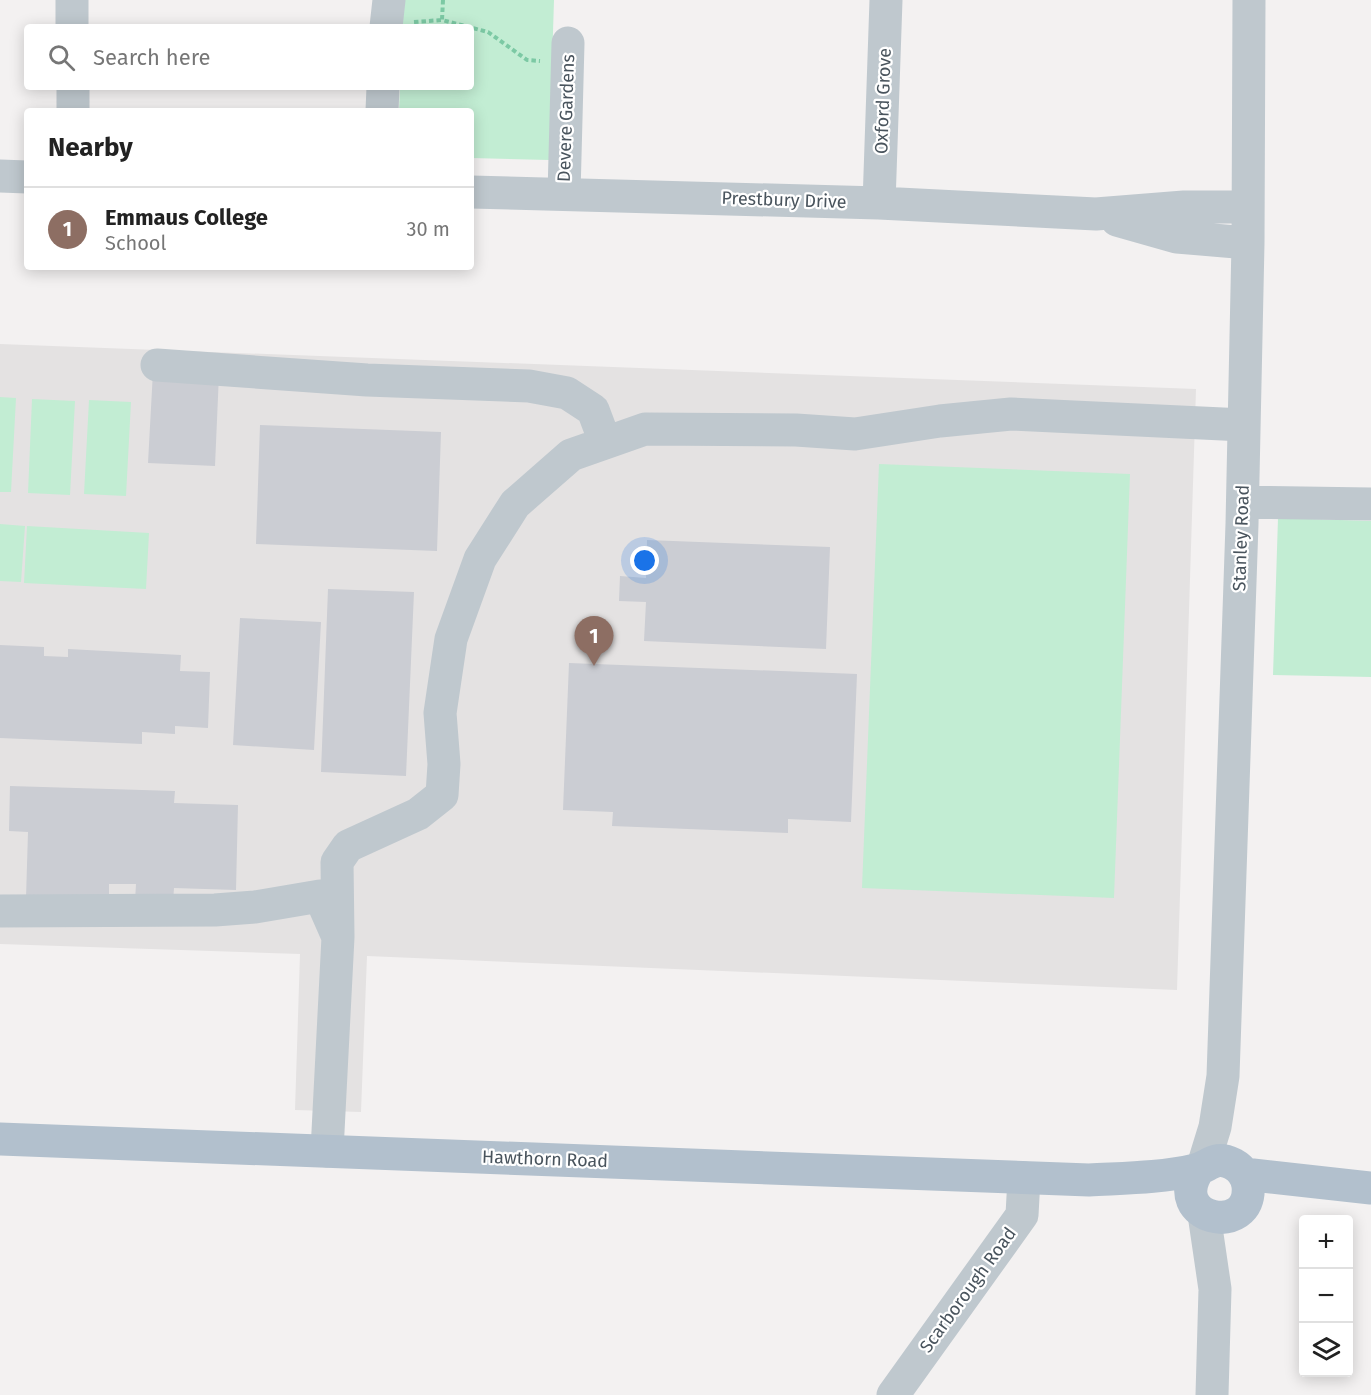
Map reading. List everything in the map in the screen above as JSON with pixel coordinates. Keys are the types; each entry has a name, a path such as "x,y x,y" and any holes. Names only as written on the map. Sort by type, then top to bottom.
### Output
{"main road":[{"name":"Hawthorn Road","path":"0,1139 1089,1180 1161,1177 1201,1168"},
{"path":"1239,1211 1248,1193 1248,1183 1242,1172 1227,1161 1217,1161 1201,1168 1193,1177 1192,1197 1196,1206 1204,1214 1212,1217 1222,1218 1239,1211 1269,1197 1299,1192 1364,1188"},
{"path":"1242,1172 1364,1188"},
{"name":"Hawthorn Road","path":"1089,1180 1161,1195 1204,1214"}],"street":[{"path":"72,0 72,24"},
{"path":"386,24 389,0"},
{"name":"Oxford Grove","path":"879,203 886,0"},
{"name":"Stanley Road","path":"1201,1168 1215,1127 1223,1076 1243,502 1248,243 1249,0"},
{"name":"Devere Gardens","path":"564,194 568,53"},
{"path":"73,90 73,108"},
{"path":"382,108 383,90"},
{"path":"0,176 24,177"},
{"name":"Prestbury Drive","path":"474,192 879,203 1096,214 1184,207 1248,207"},
{"name":"Prestbury Drive","path":"1096,214 1177,237 1248,243"},
{"path":"157,365 367,380 529,386 567,393 593,410 605,442"},
{"path":"327,1151 338,937 338,862 348,846 418,814 442,795 444,764 441,713 451,639 480,559 515,504 571,455 645,429 796,430 855,434 940,421 1011,414 1244,425"},
{"path":"1243,502 1371,504"},
{"path":"0,910 215,910 255,907 320,896 338,937"},
{"name":"Stanley Road","path":"1223,1076 1228,1125 1242,1172"},
{"name":"Scarborough Road","path":"893,1395 1022,1215 1024,1178"},
{"path":"1215,1289 1229,1229 1239,1211"},
{"path":"1204,1214 1215,1289 1212,1395"}],"path":[{"path":"443,0 442,20 463,24"},
{"path":"474,27 488,32 528,60 568,53"}],"shaded area":[{"path":"0,344 1196,389 1177,990 367,956 361,1112 295,1110 300,954 0,944"}],"green space":[{"path":"402,0 554,0 549,160 474,158 474,108 399,108 400,90 474,90 474,24 401,24"},
{"path":"0,397 16,398 11,492 0,492"},
{"path":"32,399 75,401 70,495 28,493"},
{"path":"89,400 131,402 126,496 84,494"},
{"path":"879,464 1130,474 1114,898 862,888"},
{"path":"1278,518 1371,521 1371,677 1273,675"},
{"path":"0,524 25,526 21,582 0,581"},
{"path":"27,526 149,533 146,589 24,583"}],"building":[{"path":"153,371 219,374 215,466 148,463"},
{"path":"260,425 441,432 437,551 256,544"},
{"path":"647,540 830,547 826,649 644,641 646,602 619,601 620,576 646,578"},
{"path":"328,589 414,592 406,776 321,772"},
{"path":"240,618 321,622 314,750 233,745"},
{"path":"0,645 44,647 44,656 68,657 68,649 181,655 180,671 210,672 208,728 175,726 175,734 142,732 142,744 0,738"},
{"path":"569,663 857,674 851,822 788,819 788,833 612,826 613,812 563,810"},
{"path":"10,786 175,791 174,803 238,805 236,890 174,888 173,902 135,901 136,884 109,884 109,901 26,898 28,832 9,831"}],"place":[{"name":"Emmaus College","path":"594,666"}]}
